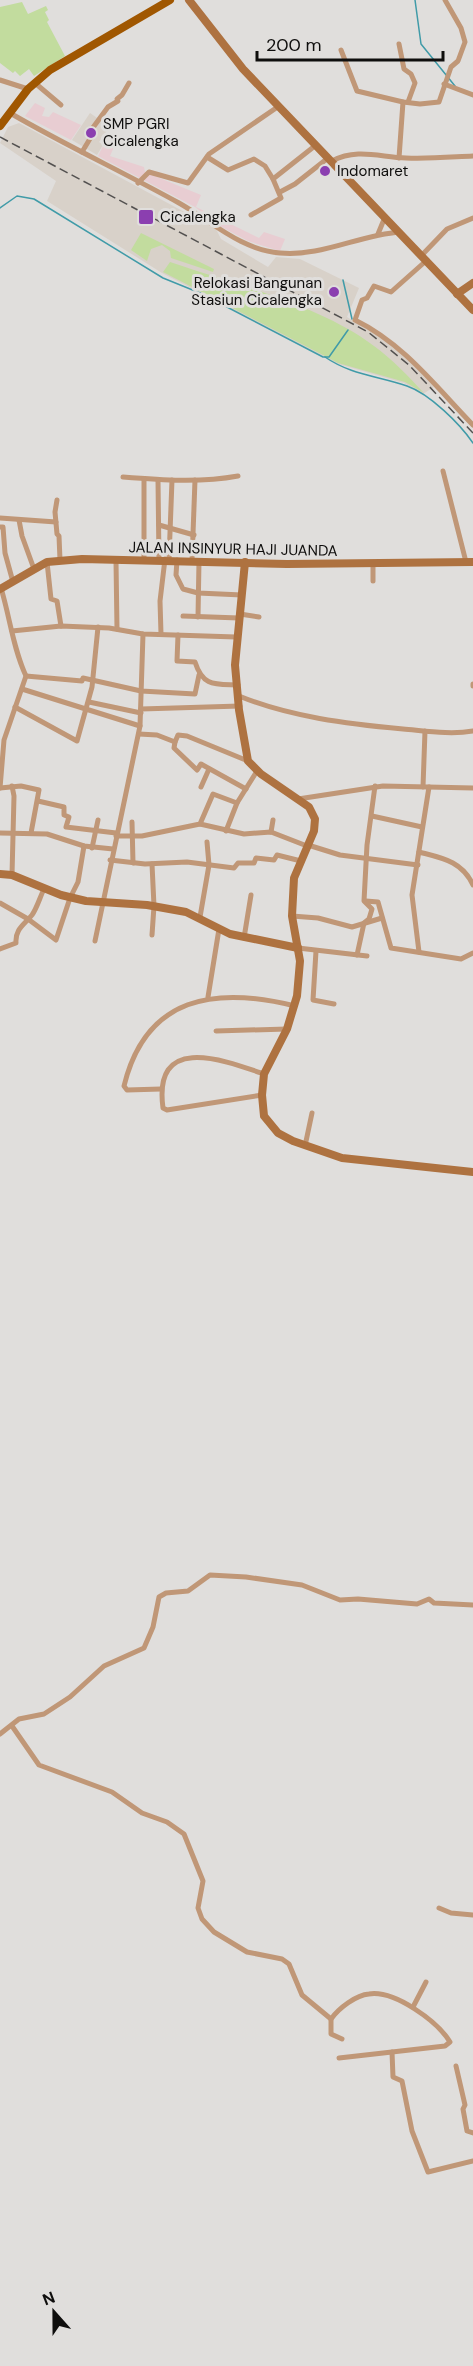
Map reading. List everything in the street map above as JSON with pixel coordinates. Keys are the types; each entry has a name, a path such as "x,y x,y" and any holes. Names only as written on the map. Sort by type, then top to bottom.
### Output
{"main road":[{"path":"0,126 5,116 32,86 66,58 170,0"}],"street":[{"path":"190,0 220,42 473,310"},
{"path":"340,50 357,91 406,102 439,102 449,73 458,61 465,42 461,28 444,0"},
{"path":"399,44 404,69 411,74 415,83 406,102 399,158"},
{"path":"0,80 32,86 61,105"},
{"path":"82,152 91,137 89,133 108,107 118,101 117,99 129,83"},
{"path":"445,84 473,94"},
{"path":"138,183 149,172 188,183 207,157 240,131 279,106"},
{"path":"5,116 82,152 179,203 232,238 270,252 281,254 323,250 378,234 400,232"},
{"path":"273,179 316,145"},
{"path":"280,192 296,184 330,160 349,154 363,153 399,158 473,156"},
{"path":"207,157 228,170 254,159 266,166 281,198 251,215"},
{"path":"378,234 385,217"},
{"path":"473,218 447,229 424,258 390,292 374,286 367,298 362,300 355,320 376,331 404,352 473,425"},
{"path":"457,294 473,283"},
{"path":"443,471 470,562"},
{"path":"123,477 195,480 238,476"},
{"path":"144,479 144,560"},
{"path":"158,480 159,525 167,560 176,573 181,587 198,593 242,595"},
{"path":"161,634 160,601 172,529 172,480"},
{"path":"195,480 194,536 198,617"},
{"path":"57,501 56,522 60,536 60,560"},
{"path":"0,518 56,522"},
{"path":"19,520 22,536 34,569"},
{"path":"159,525 194,536"},
{"path":"0,527 3,527 4,554 13,582"},
{"name":"JALAN INSINYUR HAJI JUANDA","path":"0,588 47,562 60,560 373,564 470,562"},
{"path":"116,561 117,629"},
{"path":"47,562 51,600 57,601 61,626"},
{"path":"245,562 236,637 239,696 248,761"},
{"path":"373,564 373,581"},
{"path":"0,588 12,631 15,653 26,676 4,740 0,788 12,786 38,789 32,833"},
{"path":"183,616 259,617"},
{"path":"12,631 61,626 98,627 143,634 236,637"},
{"path":"15,707 77,741 93,680 98,627"},
{"path":"94,941 139,734 143,634"},
{"path":"26,676 93,680 141,691 195,693 199,675 195,662 179,662 176,659 178,635"},
{"path":"199,675 212,684 238,685"},
{"path":"22,689 140,726"},
{"path":"239,696 263,705 341,722 424,731 473,731"},
{"path":"88,702 141,711 240,706"},
{"path":"418,952 411,902 418,865 426,787 424,731"},
{"path":"139,734 157,735 175,742"},
{"path":"246,789 201,764 197,770 174,748 178,735 187,736 248,761 256,771 309,807 315,819 314,831 295,873 292,916 298,948 299,979 295,1006 287,1029 264,1074 262,1111 269,1124 279,1133 305,1146 357,1159 473,1172"},
{"path":"201,787 209,769"},
{"path":"226,831 237,803 256,771"},
{"path":"12,786 12,874"},
{"path":"357,955 363,923 369,919 372,909 364,901 366,858 375,786"},
{"path":"298,799 375,786 473,789"},
{"path":"200,824 215,793 237,803"},
{"path":"38,801 64,807 64,815 69,817 66,827 132,837 200,824 226,831 259,835 271,832 307,846 340,855 418,865"},
{"path":"372,816 422,827"},
{"path":"92,848 98,820"},
{"path":"271,832 273,820"},
{"path":"132,822 133,862"},
{"path":"0,833 47,834 92,848 113,849"},
{"path":"200,917 209,865 207,842"},
{"path":"0,903 28,919 56,940 70,898 78,882 84,846"},
{"path":"418,852 451,860 465,871 473,885"},
{"path":"110,860 152,864 187,862 234,868 238,863 254,863 256,858 274,860 276,855 301,861"},
{"path":"152,864 154,906 152,935"},
{"path":"0,874 12,874 70,898 154,906 200,917 219,929 244,938 316,951 367,956"},
{"path":"0,949 16,943 15,936 28,919 44,889"},
{"path":"244,938 251,896"},
{"path":"364,901 377,901 391,948 461,959 473,953"},
{"path":"292,916 318,918 352,927 382,918"},
{"path":"208,997 219,929"},
{"path":"316,951 313,1000 334,1004"},
{"path":"161,1089 125,1089 130,1061 135,1050 159,1021 208,997 262,998 295,1006"},
{"path":"216,1031 287,1029"},
{"path":"262,1095 167,1110 163,1108 161,1089 169,1066 176,1061 192,1058 208,1057 264,1074"},
{"path":"305,1146 312,1113"},
{"path":"0,1734 19,1719 44,1714 70,1697 104,1666 144,1648 153,1627 159,1597 166,1593 188,1591 210,1575 246,1577 302,1585 340,1600 358,1599 417,1604 429,1599 435,1604 473,1605"},
{"path":"12,1726 39,1765 112,1792 142,1813 167,1822 183,1834 203,1881 198,1908 202,1919 214,1932 247,1952 282,1959 289,1964 302,1995 331,2019"},
{"path":"439,1908 451,1913 473,1915"},
{"path":"413,2007 426,1982"},
{"path":"339,2058 450,2044 445,2035 413,2007 387,1996 368,1994 353,2000 331,2019 331,2034 342,2039"},
{"path":"392,2052 392,2075 402,2081 409,2119 428,2172 473,2161"},
{"path":"456,2066 465,2105 463,2109 467,2129 473,2133"}],"shaded area":[{"path":"35,103 45,108 42,116 49,117 53,112 81,125 71,140 25,116"},
{"name":"SMP PGRI Cicalengka","path":"90,113 110,127 99,142 103,145 97,155 72,140"},
{"path":"19,123 216,229 221,239 268,267 276,257 300,259 359,288 347,317 385,340 406,357 434,387 423,394 404,383 338,364 162,273 47,201 56,181 0,143 8,127"},
{"path":"105,142 114,147 110,156 144,167 145,172 201,195 196,207 259,238 264,232 285,239 280,251 248,241 218,225 195,207 98,156"}],"green space":[{"path":"22,2 28,14 46,6 48,10 45,12 49,20 47,22 65,56 34,76 29,69 20,76 0,63 0,7"},
{"path":"141,233 214,269 213,272 171,258 170,251 162,245 151,249 147,261 131,250"},
{"path":"170,262 276,297 328,319 381,351 424,393 405,382 338,363 163,272"}],"waterway":[{"path":"415,0 421,44 455,86"},
{"path":"0,208 17,196 34,199 163,278 200,293 323,357 329,357 348,330"},
{"path":"343,280 352,319"},
{"path":"325,357 345,368 416,390 444,410 473,443"}],"railway":[{"path":"0,137 368,332 409,365 473,433"}],"place":[{"name":"SMP PGRI Cicalengka","path":"91,133"},
{"name":"Indomaret","path":"325,171"},
{"name":"Cicalengka","path":"146,217"},
{"name":"Relokasi Bangunan Stasiun Cicalengka","path":"334,292"}]}
